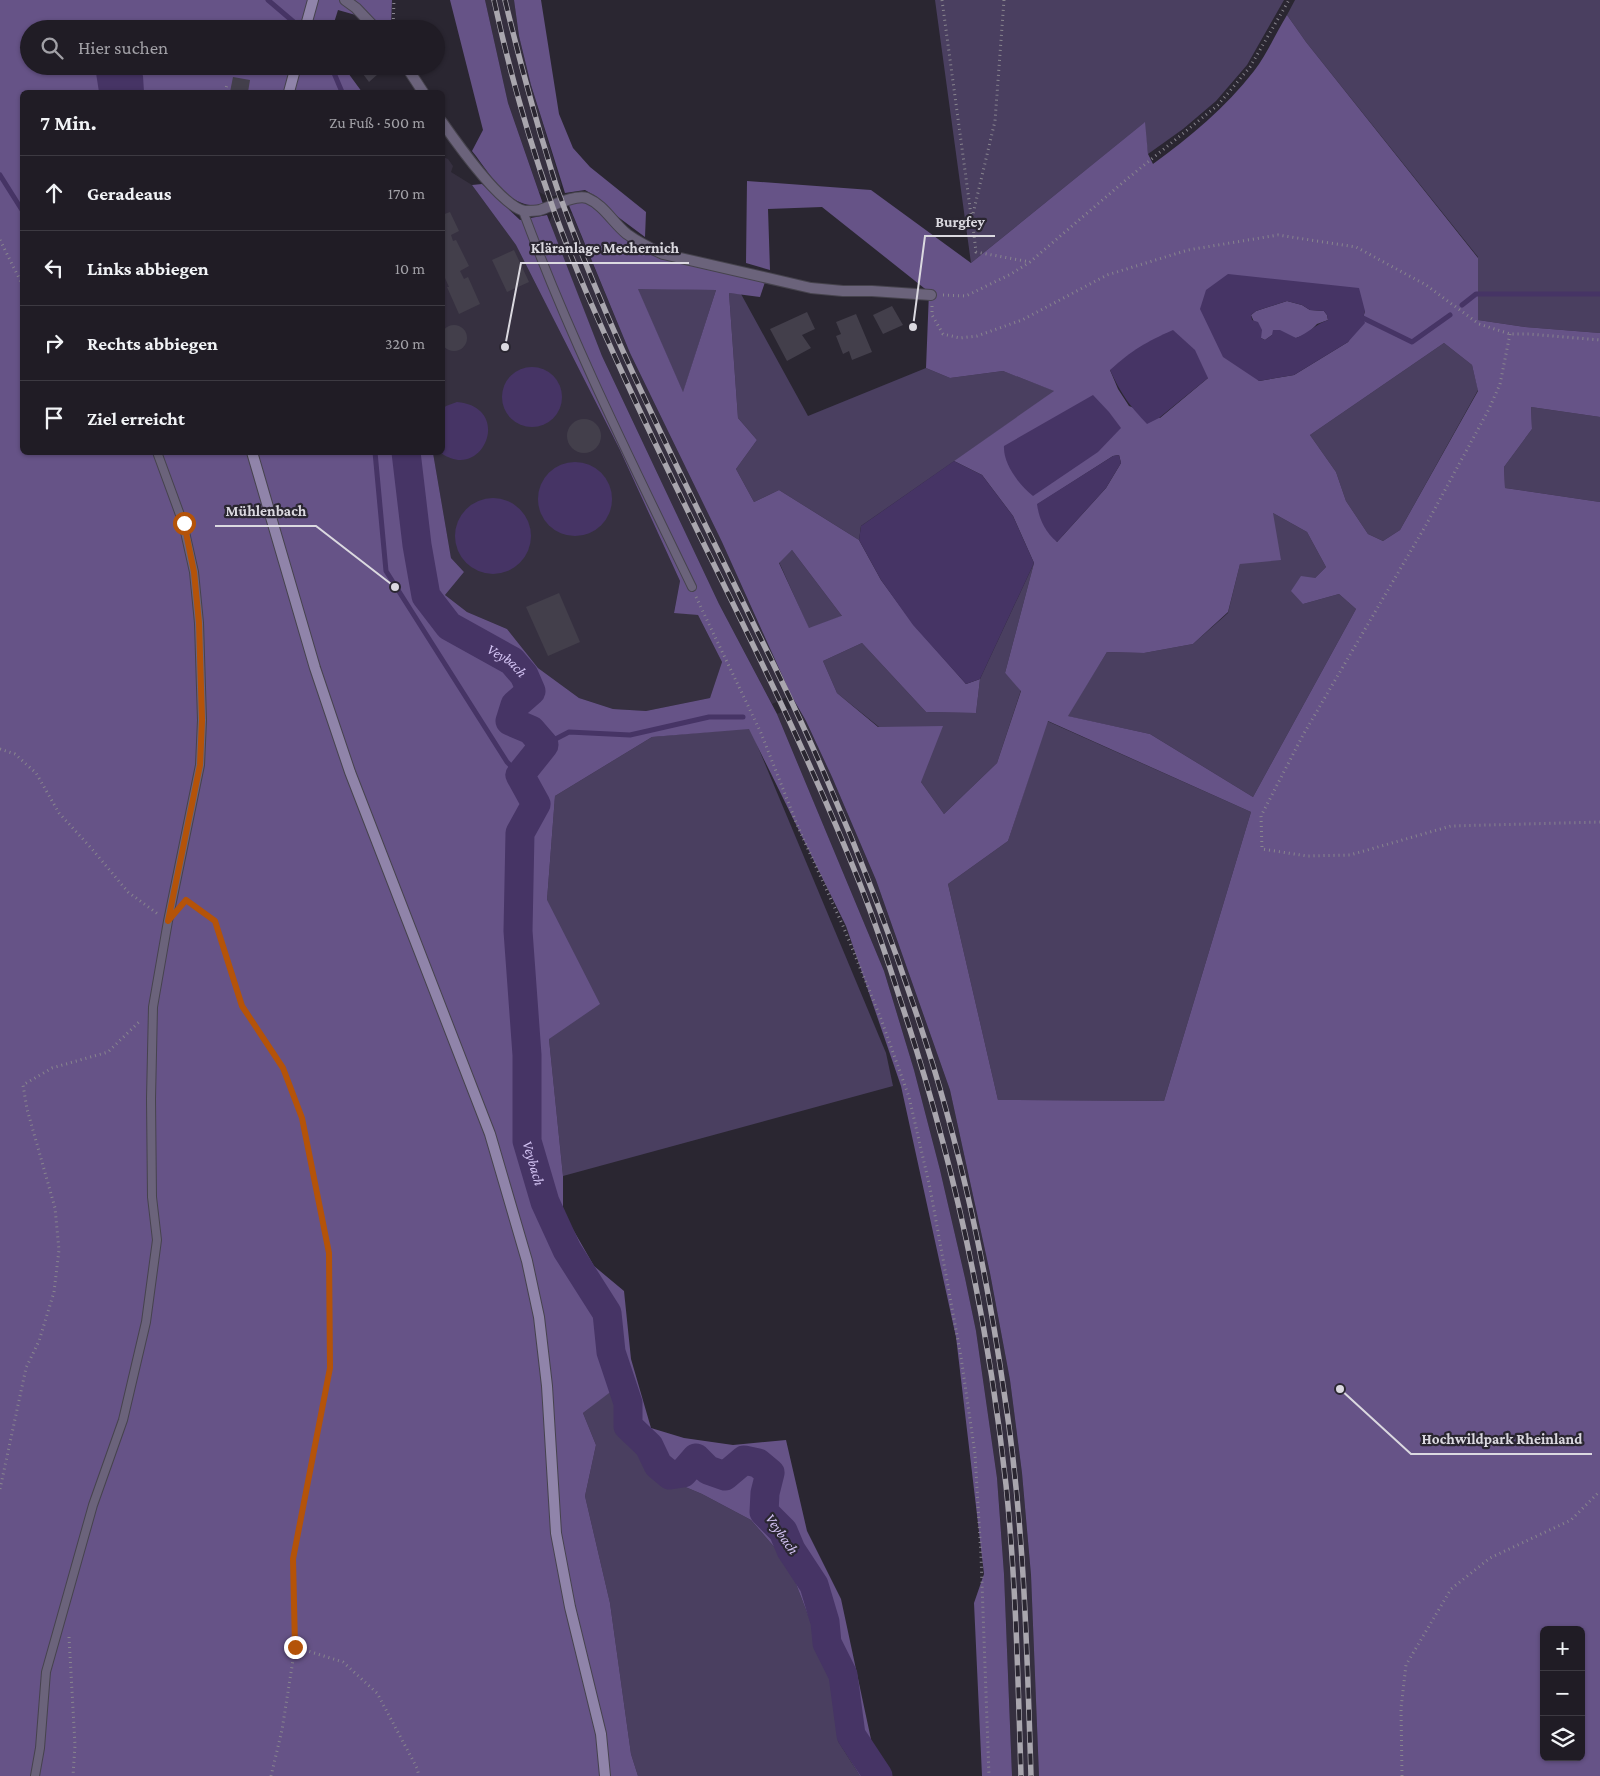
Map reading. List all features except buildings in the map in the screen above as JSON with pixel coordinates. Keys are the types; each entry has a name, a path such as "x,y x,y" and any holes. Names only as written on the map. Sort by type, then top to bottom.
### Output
{"main road":[{"path":"308,20 313,0"},
{"path":"290,90 294,75"},
{"path":"253,455 315,668 350,772 490,1134 524,1252 539,1317 547,1386 556,1533 570,1607 601,1734 604,1776"}],"street":[{"path":"345,0 367,20"},
{"path":"412,75 422,90"},
{"path":"445,126 462,151 505,199 523,211 537,210 585,197 596,202 626,233 663,254 811,288 931,295"}],"lane":[{"path":"523,211 549,279 584,361 692,588"},
{"path":"35,1776 40,1748 46,1672 93,1505 123,1420 148,1314 157,1240 152,1197 150,1099 153,1007 168,921 200,765 202,720 199,623 194,572 184,523 158,455"}],"path":[{"path":"393,20 394,0"},
{"path":"942,0 976,252 1030,262"},
{"path":"972,218 995,121 1004,0"},
{"path":"1289,0 1250,67 1218,105 1030,262 1011,274 966,296 931,295 932,315 943,334 960,338 977,336 1022,320 1107,275 1188,250 1278,235 1356,248 1426,285 1479,324 1510,334 1600,340"},
{"path":"226,90 227,85"},
{"path":"0,240 20,280"},
{"path":"1510,334 1500,384 1490,409 1426,525 1303,734 1261,816 1262,849 1307,856 1350,855 1451,826 1600,822"},
{"path":"692,588 761,733 798,828 843,926 881,1019 909,1097 930,1188 960,1347 975,1454 981,1556 989,1776"},
{"path":"0,748 15,754 36,773 59,813 92,848 128,892 168,921 186,900 215,921 242,1006 283,1068 302,1118 329,1253 330,1368 293,1559 295,1647 282,1730 271,1776"},
{"path":"0,1489 26,1368 39,1341 54,1292 59,1250 55,1208 27,1109 23,1085 52,1068 108,1052 153,1007"},
{"path":"1402,1776 1401,1708 1406,1665 1451,1589 1490,1558 1571,1520 1600,1491"},
{"path":"69,1632 75,1745 73,1776"},
{"path":"295,1647 343,1662 377,1694 417,1768 419,1776"}],"shaded area":[{"path":"0,0 392,0 391,20 373,20 338,10 335,20 20,20 20,75 350,75 361,90 20,90 20,455 433,455 451,558 464,572 445,595 467,612 507,629 538,668 579,698 613,709 646,711 710,698 722,662 698,615 674,613 680,581 619,448 516,245 472,185 482,184 520,220 547,215 602,356 719,604 777,714 884,971 914,1070 940,1170 976,1331 997,1478 1004,1574 1012,1776 982,1776 974,1603 984,1574 956,1337 901,1086 846,926 749,729 652,737 555,796 547,900 600,1004 549,1039 563,1176 563,1212 594,1266 624,1291 631,1359 651,1428 684,1438 733,1445 786,1440 807,1531 841,1599 872,1744 892,1776 860,1776 838,1740 834,1683 788,1563 751,1520 702,1494 657,1475 627,1430 613,1390 583,1413 596,1445 585,1496 610,1603 631,1754 638,1776 0,1776"},
{"path":"450,0 485,0 508,103 543,204 531,205 521,203 511,197 494,180 472,151 483,130"},
{"path":"485,0 514,0 519,36 531,85 561,184 559,195 549,197 539,192 508,103"},
{"path":"514,0 541,0 559,114 573,148 590,167 646,212 645,237 610,211 597,197 585,190 565,193 531,85 519,36"},
{"path":"935,0 1284,0 1247,65 1216,101 1183,129 1148,154 1144,123 971,263"},
{"path":"1295,0 1600,0 1600,333 1525,327 1478,320 1478,257 1306,42 1287,15"},
{"path":"1287,15 1306,42 1478,258 1478,320 1525,327 1600,333 1600,417 1531,407 1532,429 1504,467 1505,488 1600,502 1600,1776 1039,1776 1031,1575 1022,1473 1010,1380 990,1273 950,1090 876,880 832,777 806,721 791,695 722,542 630,353 568,203 585,202 595,207 622,236 640,250 665,259 765,282 760,297 729,293 738,418 757,440 736,469 754,502 779,490 859,540 881,580 914,625 966,684 980,679 976,713 926,712 862,643 823,661 837,693 878,727 943,726 921,782 944,814 997,763 1021,691 1005,673 1034,563 1013,516 982,475 954,461 1054,391 1003,371 950,378 926,368 929,292 822,207 768,209 770,270 746,263 747,181 871,190 971,263 1145,122 1148,154 1153,164 1207,121 1232,97 1263,58","holes":["638,289 716,290 683,392","1206,290 1365,311 1363,318 1348,342 1294,375 1259,381","1444,343 1472,365 1478,391 1400,530 1383,541 1368,534 1346,501 1336,472 1310,435","1110,370 1208,378 1160,418 1129,406 1118,389","1119,455 1121,463 1106,488 1057,542 1038,504 1113,456","1273,513 1307,532 1326,567 1315,578 1301,576 1291,591 1303,604 1339,594 1356,609 1253,797 1150,734 1068,716 1107,652 1144,653 1193,644 1228,612 1240,564 1281,560","792,550 842,616 809,628 779,563","1048,721 1251,812 1164,1101 998,1100 948,884 1008,841"]},
{"path":"96,75 143,76 144,90 99,90"},
{"path":"445,158 453,166 451,172 472,185 516,245 619,448 680,581 674,612 698,615 722,662 710,698 646,711 613,709 579,698 538,668 507,629 467,612 445,595 464,572 451,558 433,455 445,455"},
{"path":"564,208 572,214 630,353 722,542 791,695 772,704 719,604 602,356 549,223 554,210"},
{"path":"1228,274 1359,288 1365,311 1363,318 1365,323 1348,342 1294,375 1259,381 1223,357 1200,309 1206,290","holes":["1287,301 1302,305 1310,310 1324,311 1328,320 1296,338 1280,330 1273,330 1272,335 1265,340 1261,338 1262,330 1258,322 1252,320 1251,315 1256,311"]},
{"path":"637,288 716,290 683,393"},
{"path":"729,293 741,294 808,416 926,368 950,378 1003,371 1055,391 861,526 859,540 779,490 754,502 736,469 757,440 738,418"},
{"path":"1287,301 1302,305 1310,310 1324,311 1328,320 1317,324 1307,334 1296,338 1272,335 1265,340 1261,338 1251,315 1256,311"},
{"path":"1173,330 1195,350 1208,378 1159,418 1147,424 1126,399 1110,370 1140,347"},
{"path":"1444,343 1472,365 1478,390 1400,530 1383,541 1368,534 1346,501 1336,472 1310,435"},
{"path":"532,367 549,372 557,380 562,397 557,414 549,422 532,427 515,422 507,414 502,397 507,380 515,372"},
{"path":"1093,395 1121,428 1098,452 1033,496 1013,474 1006,460 1004,446"},
{"path":"457,402 474,407 484,416 488,428 486,441 480,451 469,458 456,460 445,455 446,406"},
{"path":"1531,407 1600,417 1600,502 1505,488 1504,467 1532,429"},
{"path":"1119,455 1121,463 1106,488 1057,542 1043,525 1037,504 1113,456"},
{"path":"954,461 982,475 1013,516 1034,563 980,679 966,684 913,625 881,580 859,540 861,526"},
{"path":"575,462 596,468 606,478 612,499 606,520 596,530 575,536 554,530 544,520 538,499 544,478 554,468"},
{"path":"493,498 508,501 520,509 528,521 531,536 528,551 520,563 508,571 493,574 478,571 466,563 458,551 455,536 458,521 466,509 478,501"},
{"path":"1273,513 1307,532 1326,567 1315,578 1303,604 1339,594 1356,609 1253,797 1150,734 1067,716 1107,652 1144,653 1193,644 1228,613 1240,564"},
{"path":"792,550 842,616 809,629 779,562"},
{"path":"1034,563 1005,673 1021,690 997,763 944,814 921,782 898,727 879,727 837,693 823,661 862,643 926,712 976,713 980,679"},
{"path":"796,706 806,721 832,777 876,880 950,1090 990,1273 1010,1380 1022,1473 1031,1575 1039,1776 1012,1776 1004,1574 997,1478 976,1331 965,1278 914,1070 884,971 777,714"},
{"path":"1047,721 1251,812 1164,1101 998,1100 948,884 1008,841"},
{"path":"750,728 886,1053 893,1086 563,1176 549,1039 547,900 555,796 652,737"},
{"path":"613,1389 627,1430 657,1475 702,1494 751,1520 788,1563 834,1683 838,1741 860,1776 638,1776 631,1754 610,1603 585,1496 596,1445 583,1413"}],"waterway":[{"path":"268,0 291,20"},
{"path":"335,75 341,90"},
{"path":"0,175 20,207"},
{"path":"1462,305 1476,294 1600,294"},
{"path":"1363,318 1412,342 1450,315"},
{"path":"375,455 386,571 507,762 520,775"},
{"name":"Veybach","path":"406,455 417,545 426,596 449,626 512,661 524,675 531,691 515,705 510,721 531,730 544,745 520,775 536,804 520,833 518,931 527,1055 527,1141 545,1202 567,1250 607,1313 611,1352 628,1403 628,1426 649,1446 658,1465 670,1475 683,1473 696,1458 708,1470 725,1476 744,1460 758,1463 770,1473 765,1493 764,1512 783,1531 791,1550 814,1585 825,1622 827,1643 843,1675 851,1735 878,1776"},
{"path":"510,721 522,713"},
{"path":"544,745 569,732 630,735 709,717 743,717"}],"railway":[{"path":"494,0 528,131 553,208 570,252 597,317 655,444 806,756 834,820 876,927 919,1058 952,1178 966,1239 979,1300 998,1423 1006,1485 1012,1558 1021,1776"},
{"path":"505,0 553,176 582,254 652,415 819,761 856,849 909,990 944,1102 965,1184 983,1267 998,1350 1011,1440 1024,1584 1031,1776"}],"place":[{"name":"Burgfey","path":"913,327"},
{"name":"Kläranlage Mechernich","path":"505,347"},
{"name":"Mühlenbach","path":"395,587"},
{"name":"Hochwildpark Rheinland","path":"1340,1389"}],"route":[{"path":"184,523 194,572 199,623 202,720 200,765 168,921 186,900 215,921 242,1006 283,1068 302,1118 329,1253 330,1368 293,1559 295,1647"}]}
